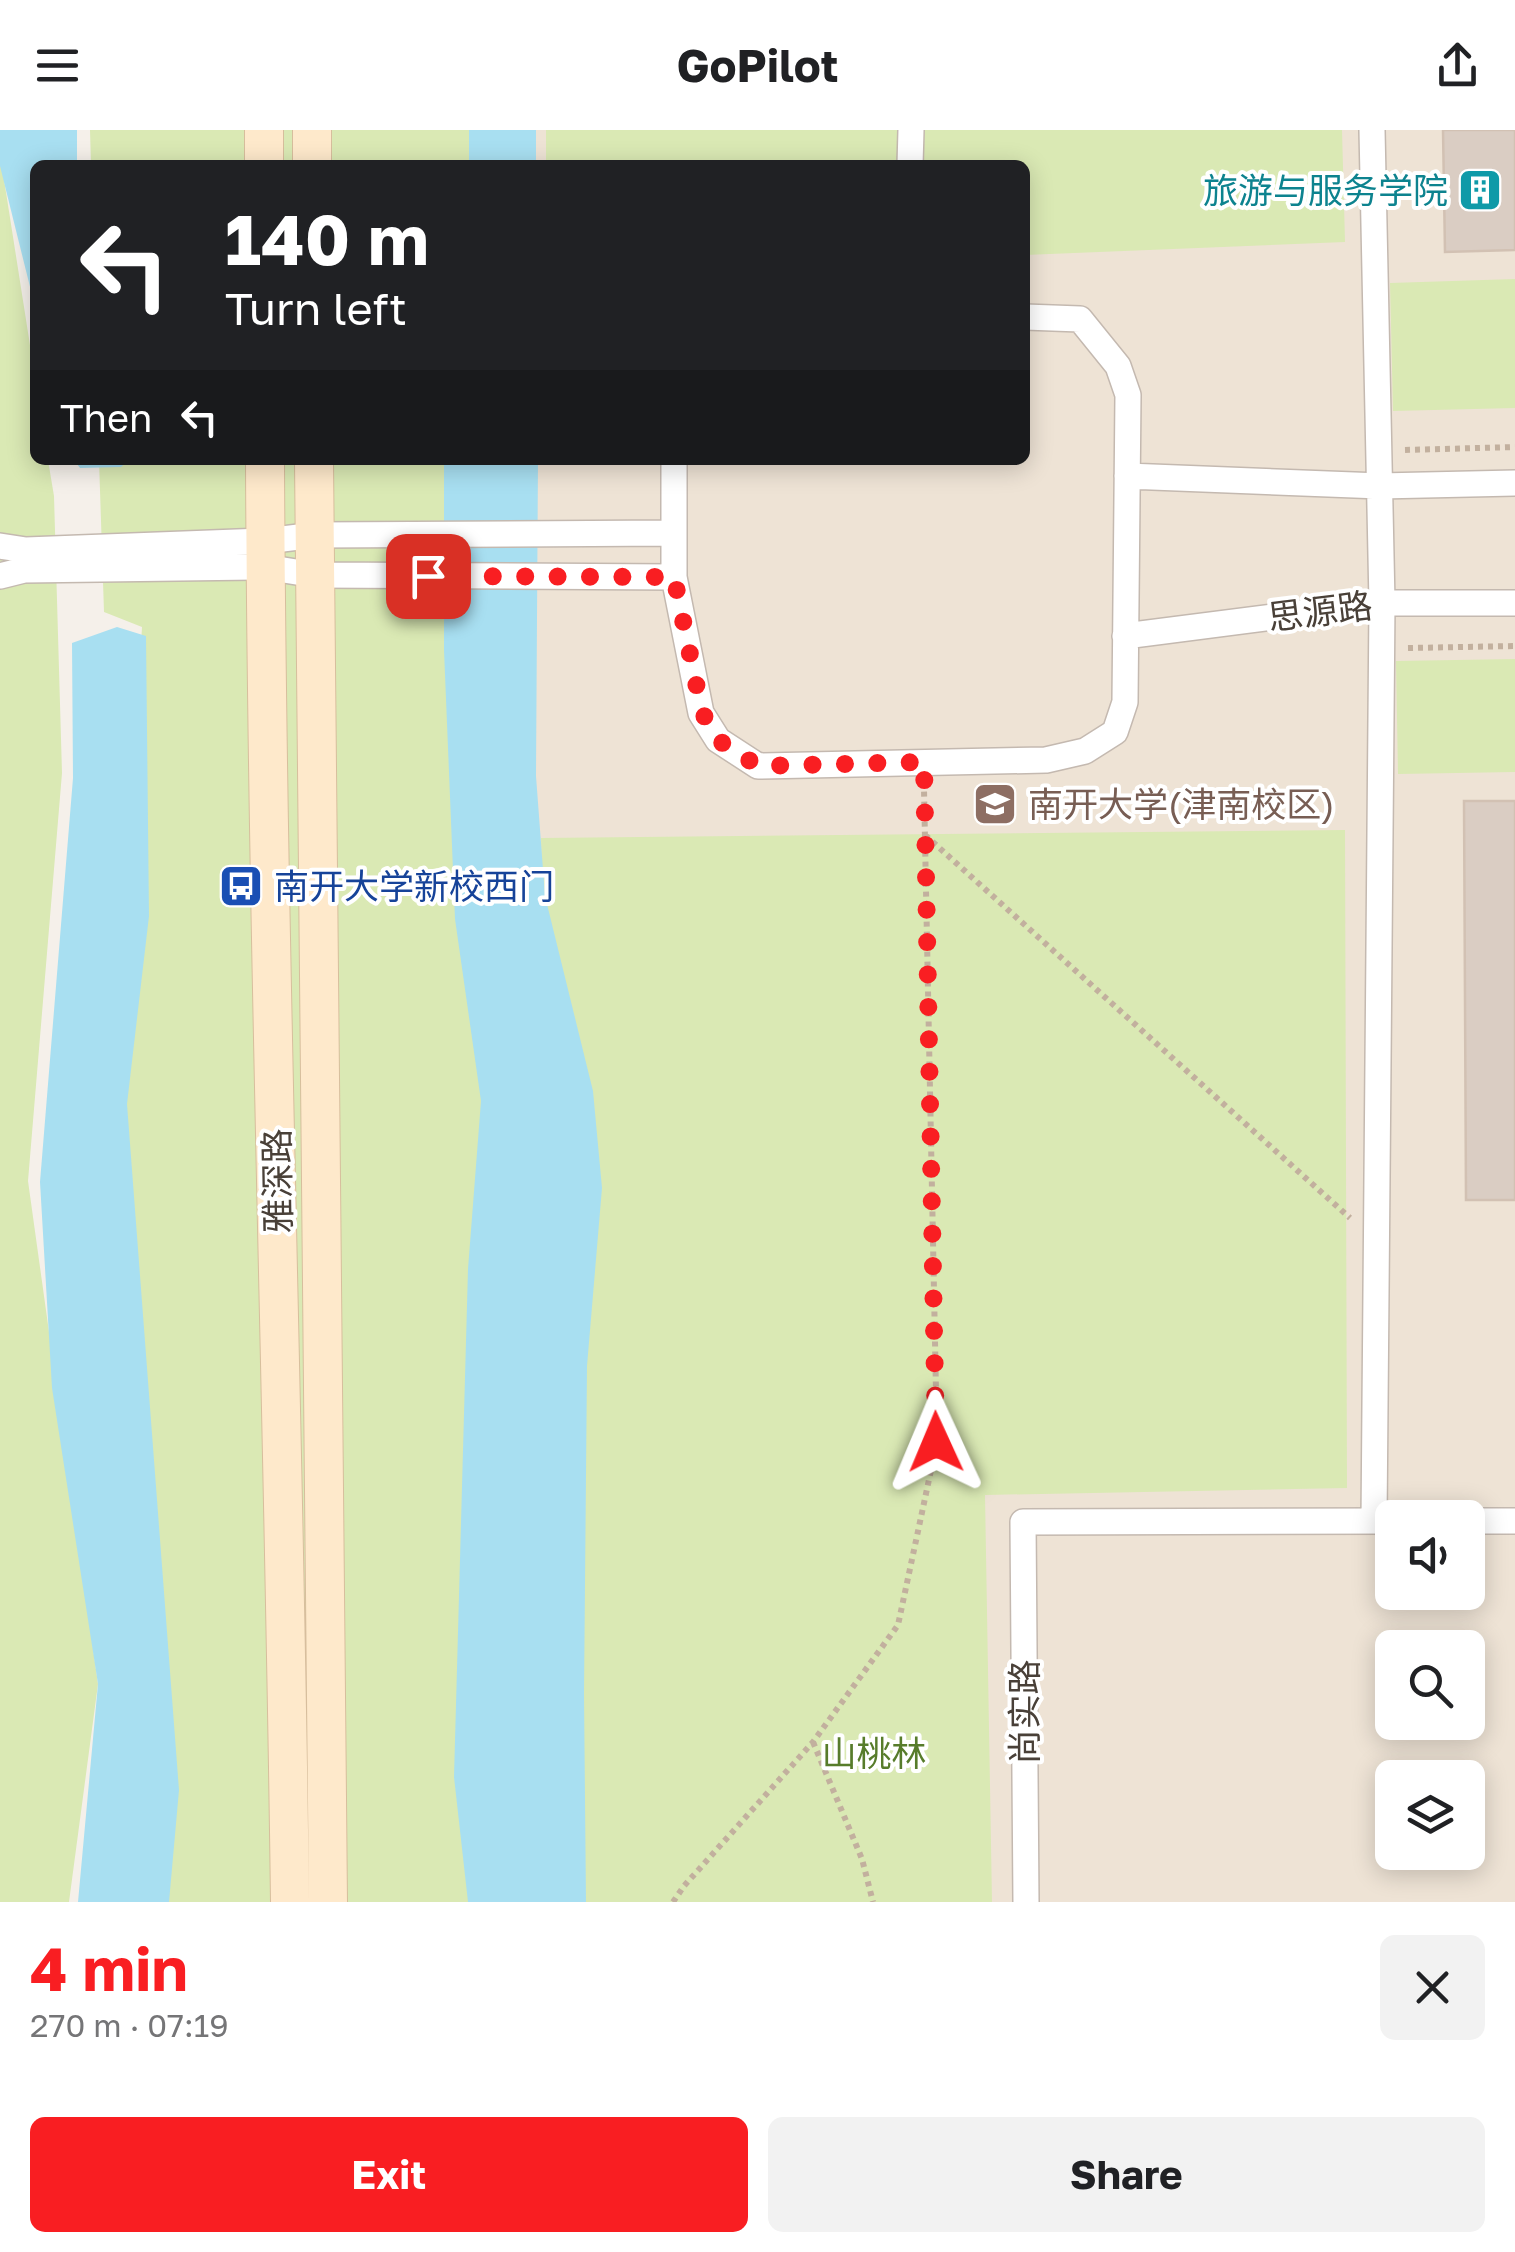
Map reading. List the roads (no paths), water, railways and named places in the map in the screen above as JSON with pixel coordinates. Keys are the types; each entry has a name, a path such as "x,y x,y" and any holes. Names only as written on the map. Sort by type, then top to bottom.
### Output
{"main road":[{"path":"264,130 264,160"},
{"path":"312,130 312,160"},
{"name":"雅深路","path":"265,465 290,1902"},
{"name":"雅深路","path":"314,465 328,1902"}],"street":[{"path":"910,160 911,130"},
{"path":"1372,130 1382,603 1377,1242 1383,1500"},
{"path":"674,465 674,577 702,712 718,740 758,766 1046,760 1085,751 1115,732 1124,702 1128,395 1118,366 1080,319 1030,317"},
{"path":"1127,476 1380,486 1515,483"},
{"path":"0,576 24,570 265,554 315,535 673,534"},
{"path":"0,546 26,550 265,554 315,575 674,577"},
{"name":"思源路","path":"1125,636 1382,603 1515,603"},
{"path":"1485,1521 1515,1521"},
{"name":"尚实路","path":"1026,1902 1023,1522 1375,1522"}],"water":[{"path":"0,130 77,130 77,160 30,160 30,287 0,166"},
{"path":"469,130 536,130 536,160 469,160"},
{"path":"78,465 123,465 121,467"},
{"path":"444,465 538,465 536,776 545,896 593,1091 602,1188 587,1366 586,1902 468,1902 454,1777 468,1269 481,1101 455,919 444,650"},
{"path":"117,627 146,636 149,916 127,1104 179,1790 169,1902 78,1902 98,1684 52,1388 40,1182 73,778 72,643"}],"place":[{"name":"旅游与服务学院","path":"1480,190"},
{"name":"南开大学(津南校区)","path":"995,804"},
{"name":"南开大学新校西门","path":"241,886"}],"park label":[{"name":"山桃林","path":"874,1753"}]}
